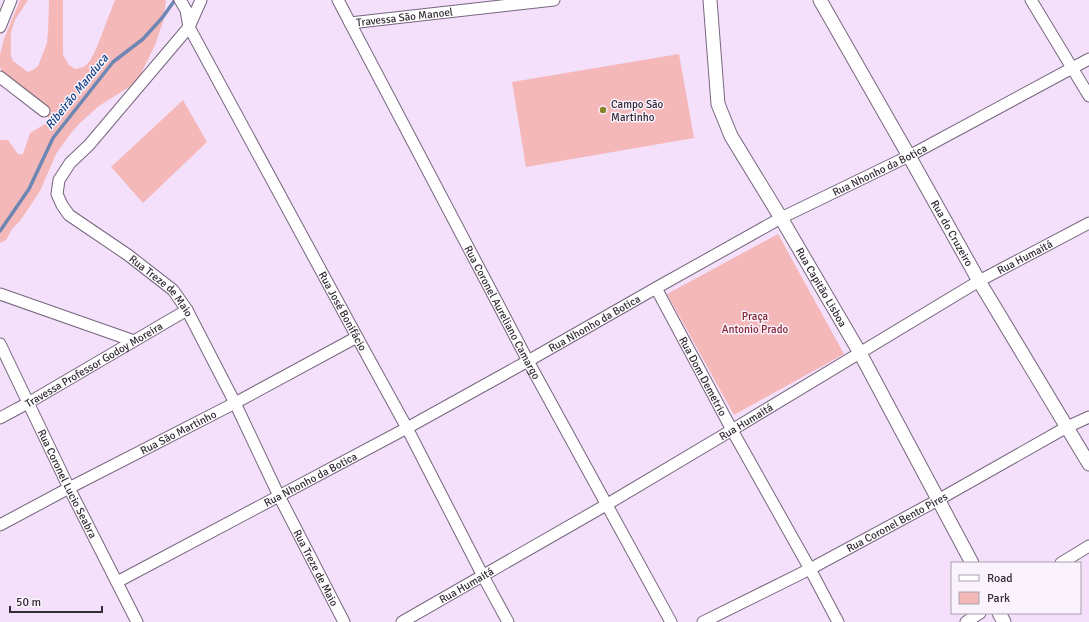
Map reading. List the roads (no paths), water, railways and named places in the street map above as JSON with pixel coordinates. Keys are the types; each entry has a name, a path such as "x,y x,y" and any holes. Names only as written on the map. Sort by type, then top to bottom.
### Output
{"street":[{"path":"0,28 11,0"},
{"name":"Rua José Bonifácio","path":"180,0 186,10 189,27 407,428 508,622"},
{"name":"Rua Treze de Maio","path":"201,0 189,27 89,145 70,163 59,180 57,194 69,215 128,255 173,290 187,310 235,403 279,496 344,622"},
{"name":"Rua Coronel Aureliano Camargo","path":"338,0 528,361 671,622"},
{"name":"Travessa São Manoel","path":"350,23 513,2 554,0"},
{"name":"Rua Capitão Lisboa","path":"710,0 718,104 731,136 860,353 971,562"},
{"name":"Rua do Cruzeiro","path":"820,0 979,281 1089,464"},
{"path":"1032,0 1089,96"},
{"name":"Rua Nhonho da Botica","path":"117,582 407,428 781,218 909,156 1089,59"},
{"path":"0,78 44,111"},
{"name":"Rua Humaitá","path":"402,622 606,505 979,281 1089,222"},
{"name":"Rua Dom Demetrio","path":"656,288 732,430 838,622"},
{"path":"0,294 134,341"},
{"name":"Travessa Professor Godoy Moreira","path":"0,418 187,310"},
{"name":"Rua São Martinho","path":"0,525 235,403 357,337"},
{"name":"Rua Coronel Lucio Seabra","path":"0,344 69,488 137,622"},
{"name":"Rua Coronel Bento Pires","path":"703,622 810,569 1089,417"},
{"path":"1064,562 1089,546"},
{"path":"966,622 978,614"}],"waterway":[{"name":"Ribeirão Manduca","path":"0,231 29,189 53,138 113,62 143,39 162,18 175,0"}],"place":[{"name":"Campo São Martinho","path":"603,110"}],"park label":[{"name":"Praça Antonio Prado","path":"755,322"}]}
